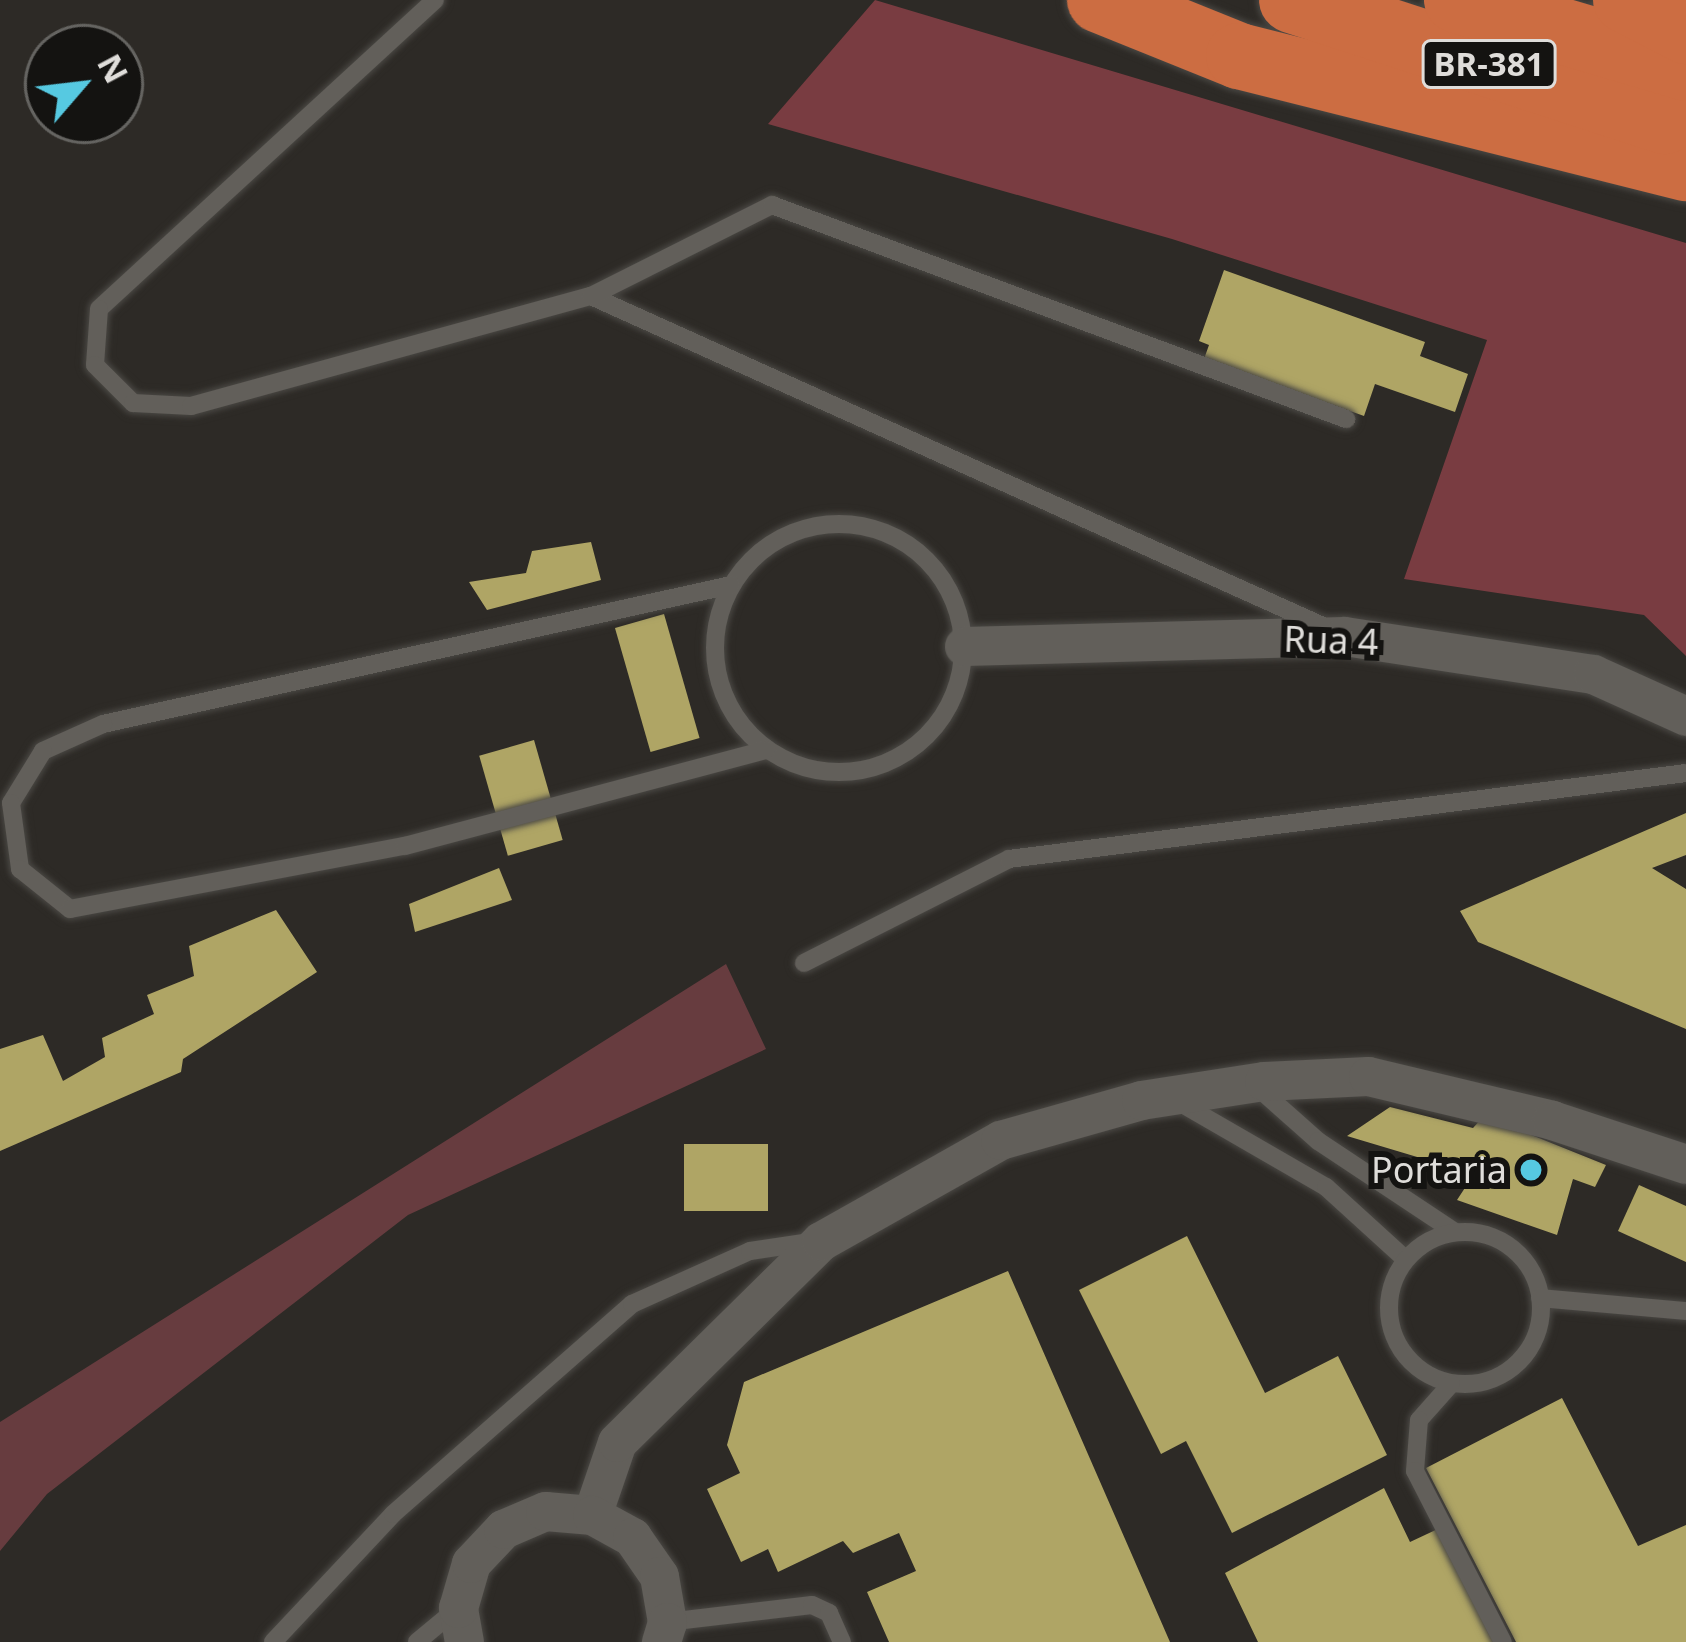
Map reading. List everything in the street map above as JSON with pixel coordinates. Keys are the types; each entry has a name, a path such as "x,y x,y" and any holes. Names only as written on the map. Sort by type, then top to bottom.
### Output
{"highway":[{"path":"1100,0 1239,56 1686,168"},
{"name":"BR-381","path":"1292,0 1686,128"},
{"name":"BR-381","path":"1457,0 1686,68"},
{"path":"1626,0 1686,31"}],"street":[{"name":"Rua 4","path":"964,646 1344,636 1593,674 1686,716"},
{"path":"592,1515 617,1442 821,1241 1000,1139 1167,1096 1252,1082 1368,1076 1552,1120 1686,1164"},
{"path":"461,1625 471,1563 503,1529 545,1511 592,1515 632,1538 659,1576 664,1632"}],"lane":[{"path":"435,0 99,309 95,365 133,403 191,406 591,296 772,205 1346,419"},
{"path":"591,296 1344,636"},
{"path":"847,523 891,535 929,562 954,601 964,646 956,691 933,730 897,759 854,773 808,770 766,750 735,717 717,674 715,628 731,585 760,550 801,529 847,523"},
{"path":"731,585 104,724 43,751 11,803 20,869 70,909 405,846 766,750"},
{"path":"804,963 1009,859 1686,772"},
{"path":"1252,1082 1318,1141 1455,1232 1506,1243 1526,1261 1540,1298 1537,1337 1523,1359 1502,1376 1451,1384 1406,1358 1393,1335 1388,1309 1405,1259 1455,1232"},
{"path":"1167,1096 1326,1187 1405,1259"},
{"path":"273,1642 393,1514 632,1304 750,1251 821,1241"},
{"path":"1540,1298 1686,1311"},
{"path":"1451,1384 1419,1420 1415,1471 1503,1642"},
{"path":"664,1632 812,1605 829,1613 842,1642"},
{"path":"417,1642 461,1625"}],"shaded area":[{"path":"875,0 1686,243 1686,656 1644,615 1404,579 1487,340 1172,239 768,124"},
{"path":"726,964 766,1049 408,1215 47,1494 0,1551 0,1422"}],"building":[{"path":"1224,270 1425,342 1420,356 1468,374 1455,412 1375,384 1364,416 1204,359 1209,345 1199,341"},
{"path":"591,542 601,580 487,610 469,582 526,573 532,551"},
{"path":"664,614 700,738 651,752 615,628"},
{"path":"534,740 563,840 508,856 479,756"},
{"path":"1686,813 1686,855 1652,868 1686,889 1686,1029 1478,942 1460,911"},
{"path":"499,868 512,900 415,932 409,904"},
{"path":"276,910 317,972 183,1059 181,1072 0,1151 0,1049 43,1035 63,1081 105,1057 102,1038 154,1014 147,995 194,976 189,946"},
{"name":"Portaria","path":"1390,1107 1473,1128 1484,1116 1606,1165 1595,1187 1573,1179 1557,1235 1457,1200 1474,1174 1347,1136"},
{"path":"684,1144 768,1144 768,1211 684,1211"},
{"path":"1639,1185 1686,1206 1686,1262 1618,1231"},
{"path":"1187,1236 1265,1393 1338,1356 1387,1455 1232,1533 1186,1441 1161,1454 1079,1290"},
{"path":"1008,1271 1170,1642 889,1642 867,1592 916,1571 899,1533 853,1553 843,1541 778,1572 768,1549 741,1562 707,1489 740,1473 727,1445 744,1382"},
{"path":"1562,1398 1638,1546 1686,1525 1686,1642 1516,1642 1426,1468"},
{"path":"1384,1488 1410,1542 1442,1527 1499,1642 1258,1642 1225,1573"}],"place":[{"name":"Portaria","path":"1531,1170"}]}
